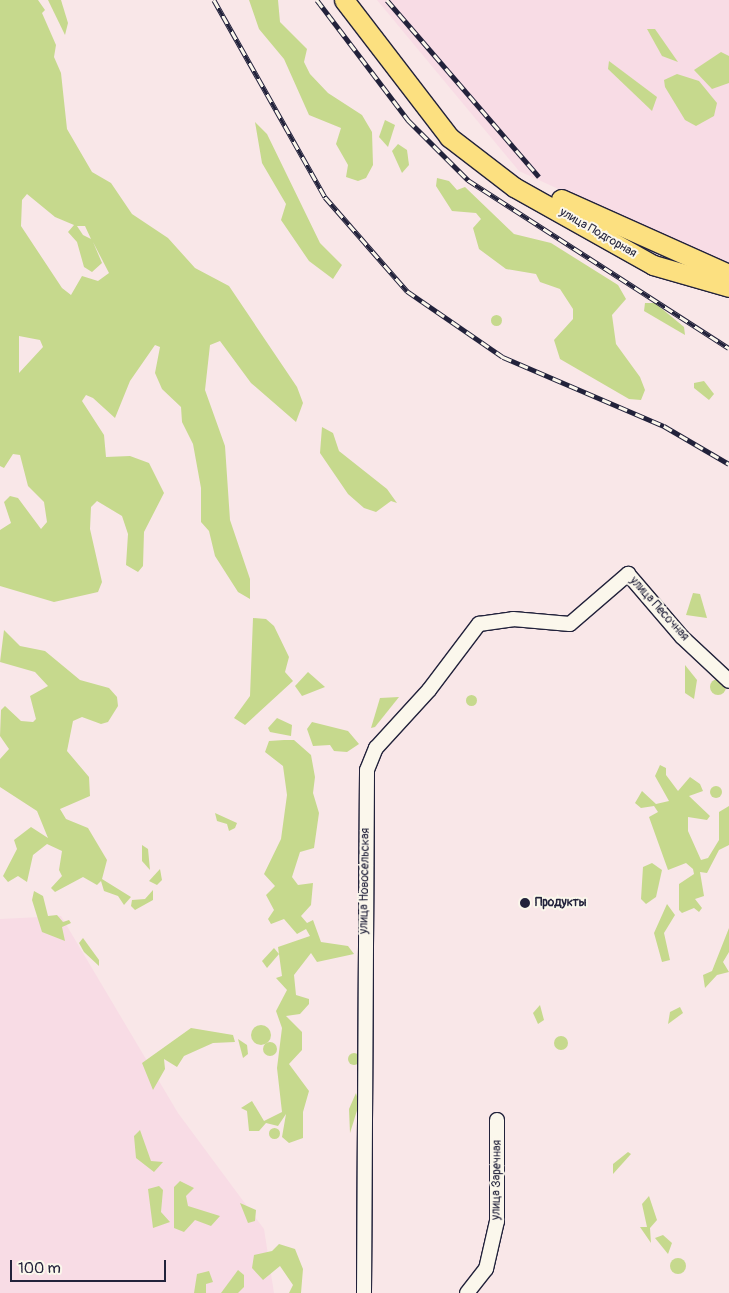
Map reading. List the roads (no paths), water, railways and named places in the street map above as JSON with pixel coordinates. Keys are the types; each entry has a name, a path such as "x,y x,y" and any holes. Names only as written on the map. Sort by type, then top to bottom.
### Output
{"main road":[{"name":"улица Подгорная","path":"344,0 449,137 477,160 514,187 653,264 729,287"},
{"name":"улица Подгорная","path":"477,160 729,274"}],"street":[{"name":"улица Песочная","path":"586,606 628,574 682,637 729,681"},
{"name":"улица Новосельская","path":"364,1293 367,770 376,748 429,690 478,624 513,619 570,624 586,606"},
{"name":"улица Заречная","path":"467,1293 486,1269 497,1220 498,1120"}],"railway":[{"path":"214,0 325,197 407,291 503,357 664,426 729,464"},
{"path":"317,0 408,120 468,180 729,348"},
{"path":"387,0 539,177"}],"place":[{"name":"Продукты","path":"525,903"}]}
